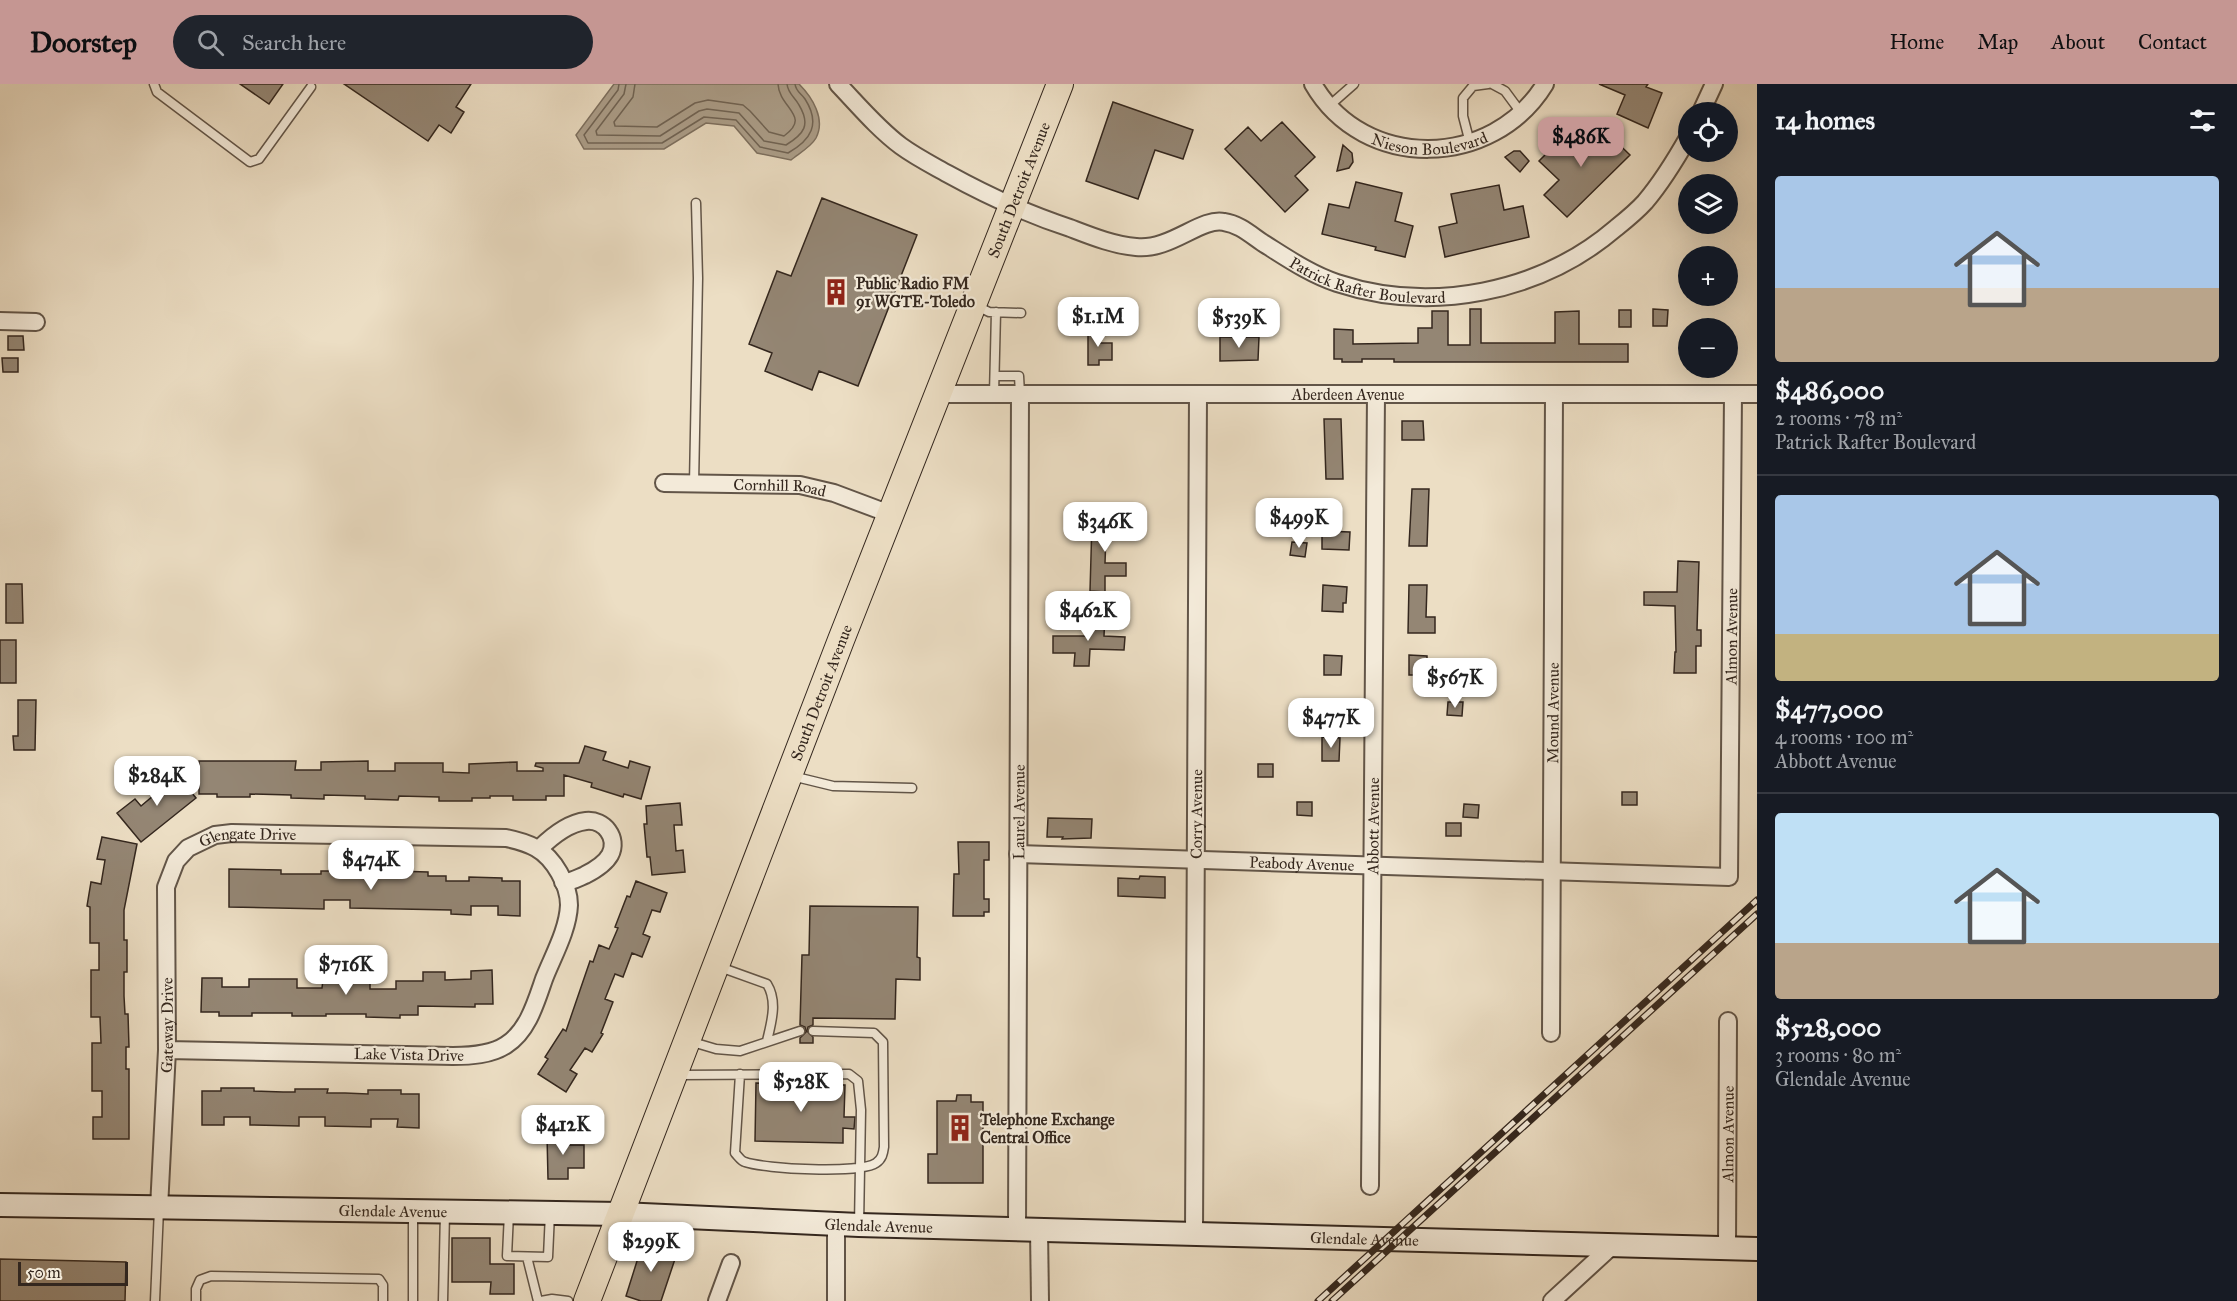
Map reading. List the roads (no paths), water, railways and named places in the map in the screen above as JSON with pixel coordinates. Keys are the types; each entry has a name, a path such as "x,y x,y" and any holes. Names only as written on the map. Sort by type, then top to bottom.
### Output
{"main road":[{"name":"South Detroit Avenue","path":"587,1301 717,966 788,775 938,394 985,308 1010,206 1060,84"},
{"name":"Glendale Avenue","path":"0,1205 621,1214 836,1225 1757,1249"}],"street":[{"name":"Patrick Rafter Boulevard","path":"838,84 903,148 984,194 1029,215 1137,248 1152,248 1217,220 1233,223 1300,266 1336,283 1389,295 1445,296 1474,293 1517,284 1539,276 1586,251 1618,227 1645,201 1678,154"},
{"name":"Nieson Boulevard","path":"1313,84 1329,106 1359,131 1395,146 1423,149 1470,143 1498,131 1522,114 1545,84"},
{"path":"1706,102 1714,84"},
{"path":"0,321 36,321"},
{"name":"Aberdeen Avenue","path":"938,394 1757,394"},
{"name":"Laurel Avenue","path":"1017,1229 1020,394"},
{"name":"Corry Avenue","path":"1194,1234 1198,394"},
{"name":"Abbott Avenue","path":"1370,1186 1376,394"},
{"name":"Mound Avenue","path":"1551,1033 1554,394"},
{"name":"Almon Avenue","path":"1729,877 1733,394"},
{"name":"Cornhill Road","path":"664,483 801,485 834,493 890,514"},
{"path":"532,846 583,821 595,821 604,825 611,834 613,847 611,854 602,865 577,879 564,882"},
{"name":"Glengate Drive","path":"188,848 215,835 231,833 506,838 532,846"},
{"name":"Lake Vista Drive","path":"167,1050 453,1056 473,1055 506,1045 516,1037 530,1015 567,919 568,896 564,882 549,858 532,846"},
{"name":"Gateway Drive","path":"159,1208 167,1050 166,887 176,861 188,848"},
{"name":"Peabody Avenue","path":"1018,854 1729,877"},
{"name":"Almon Avenue","path":"1727,1248 1728,1021"},
{"path":"836,1225 836,1301"},
{"path":"1040,1230 1040,1301"},
{"path":"1552,1301 1613,1245"},
{"path":"717,1301 731,1263"}],"lane":[{"path":"154,84 157,92 250,162 258,159 311,87"},
{"path":"1329,106 1354,84"},
{"path":"1470,143 1463,116 1463,99 1473,86 1490,84 1505,91 1522,114"},
{"path":"694,484 698,278 696,203"},
{"path":"994,394 995,376 985,308 1021,313"},
{"path":"995,376 1019,376 1020,394"},
{"path":"788,775 833,786 912,788"},
{"path":"717,966 767,984 773,1003 767,1041"},
{"path":"688,1041 726,1051 740,1051 800,1031"},
{"path":"740,1074 735,1153 743,1162 773,1167 861,1169 877,1163 883,1155 885,1112 883,1042 874,1033 813,1031"},
{"path":"675,1075 849,1074 858,1081 861,1110 859,1225"},
{"path":"155,1301 159,1208"},
{"path":"413,1211 413,1301"},
{"path":"443,1301 445,1212"},
{"path":"509,1212 507,1256 527,1257 548,1257 550,1213"},
{"path":"527,1257 539,1301 552,1299 568,1301"},
{"path":"196,1301 196,1289 200,1280 211,1276 379,1279 383,1285 383,1301"}],"water":[{"path":"614,84 799,84 809,95 816,109 819,131 811,144 791,160 757,153 734,126 706,123 664,149 584,149 576,135"}],"railway":[{"path":"1318,1301 1757,900"},
{"path":"1332,1301 1757,914"}],"place":[{"name":"Public Radio FM 91 WGTE-Toledo","path":"836,292"},
{"name":"Telephone Exchange Central Office","path":"960,1128"}]}
